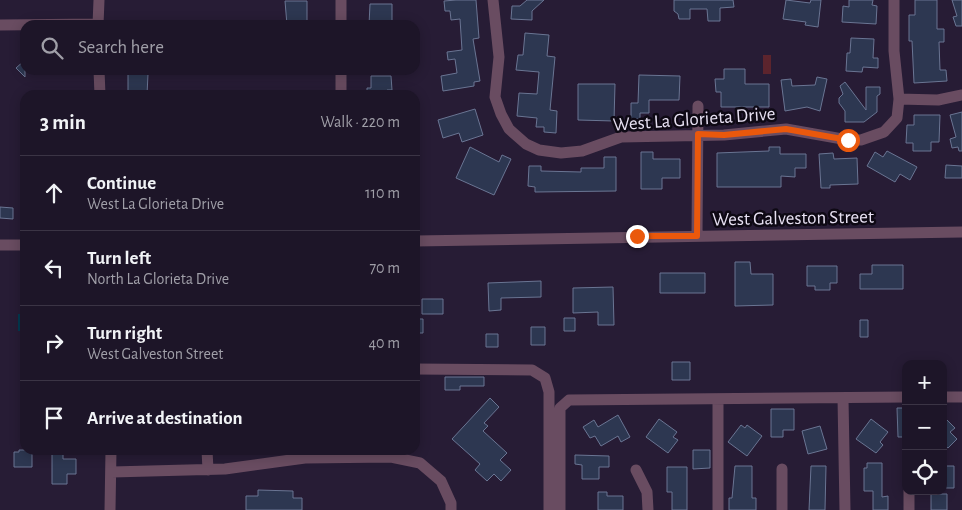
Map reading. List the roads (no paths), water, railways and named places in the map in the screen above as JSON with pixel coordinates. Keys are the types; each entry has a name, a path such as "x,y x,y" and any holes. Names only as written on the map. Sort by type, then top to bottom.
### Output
{"street":[{"path":"98,20 99,0"},
{"path":"341,0 341,20"},
{"name":"West La Glorieta Drive","path":"493,0 498,57 495,97 509,129 526,144 539,150 561,153 582,151 621,137 698,134 724,135 786,129 848,140 861,140 884,132 897,118 899,99 894,51 894,0"},
{"path":"0,25 20,25"},
{"path":"99,75 100,90"},
{"path":"341,75 341,90"},
{"path":"899,99 938,100 962,95"},
{"path":"697,236 698,106"},
{"name":"West Galveston Street","path":"420,240 962,232"},
{"path":"0,245 20,244"},
{"path":"420,369 532,370 545,378 549,392 549,510"},
{"path":"947,397 962,396"},
{"path":"560,510 560,408 569,400 902,397"},
{"path":"843,398 845,510"},
{"path":"718,400 718,510"},
{"path":"110,510 111,455"},
{"path":"207,455 208,470"},
{"path":"112,472 208,470 300,455"},
{"path":"334,455 391,457 420,463 441,481 451,503 451,510"},
{"path":"782,469 782,510"},
{"path":"636,470 647,492 648,510"},
{"path":"909,495 909,510"}],"water":[{"path":"18,314 20,314 20,331 18,331"}]}
